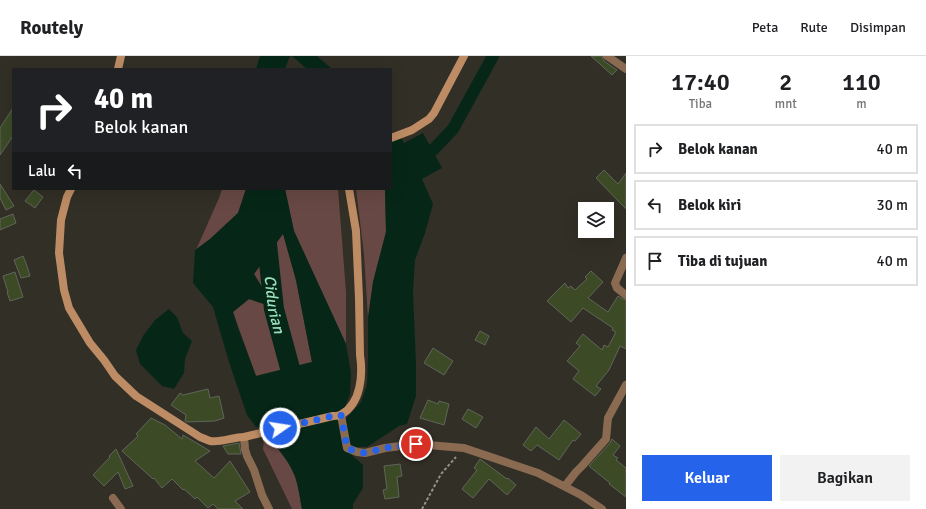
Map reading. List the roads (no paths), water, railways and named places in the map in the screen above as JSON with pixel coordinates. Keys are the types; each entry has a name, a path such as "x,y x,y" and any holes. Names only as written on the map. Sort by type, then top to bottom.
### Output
{"street":[{"path":"118,68 121,56"},
{"path":"392,138 412,130 429,119 434,113 464,56"},
{"path":"607,56 626,69"},
{"path":"71,190 61,220 59,239 64,290 69,308 90,343 115,376 136,396 200,437 216,442 337,416 349,408 356,399 360,384 361,363 359,298 356,231 349,190"},
{"path":"626,258 615,283 617,288 626,295"},
{"path":"565,486 606,439 608,418 626,385"},
{"path":"337,416 347,448 357,452 365,453 385,448 416,444 464,448 538,472 581,495 602,509"},
{"path":"244,436 247,456 254,470 268,509"},
{"path":"113,498 121,509"}],"waterway":[{"path":"418,157 433,150 453,129 493,56"},
{"name":"Cidurian","path":"261,190 274,309 297,394"}]}
